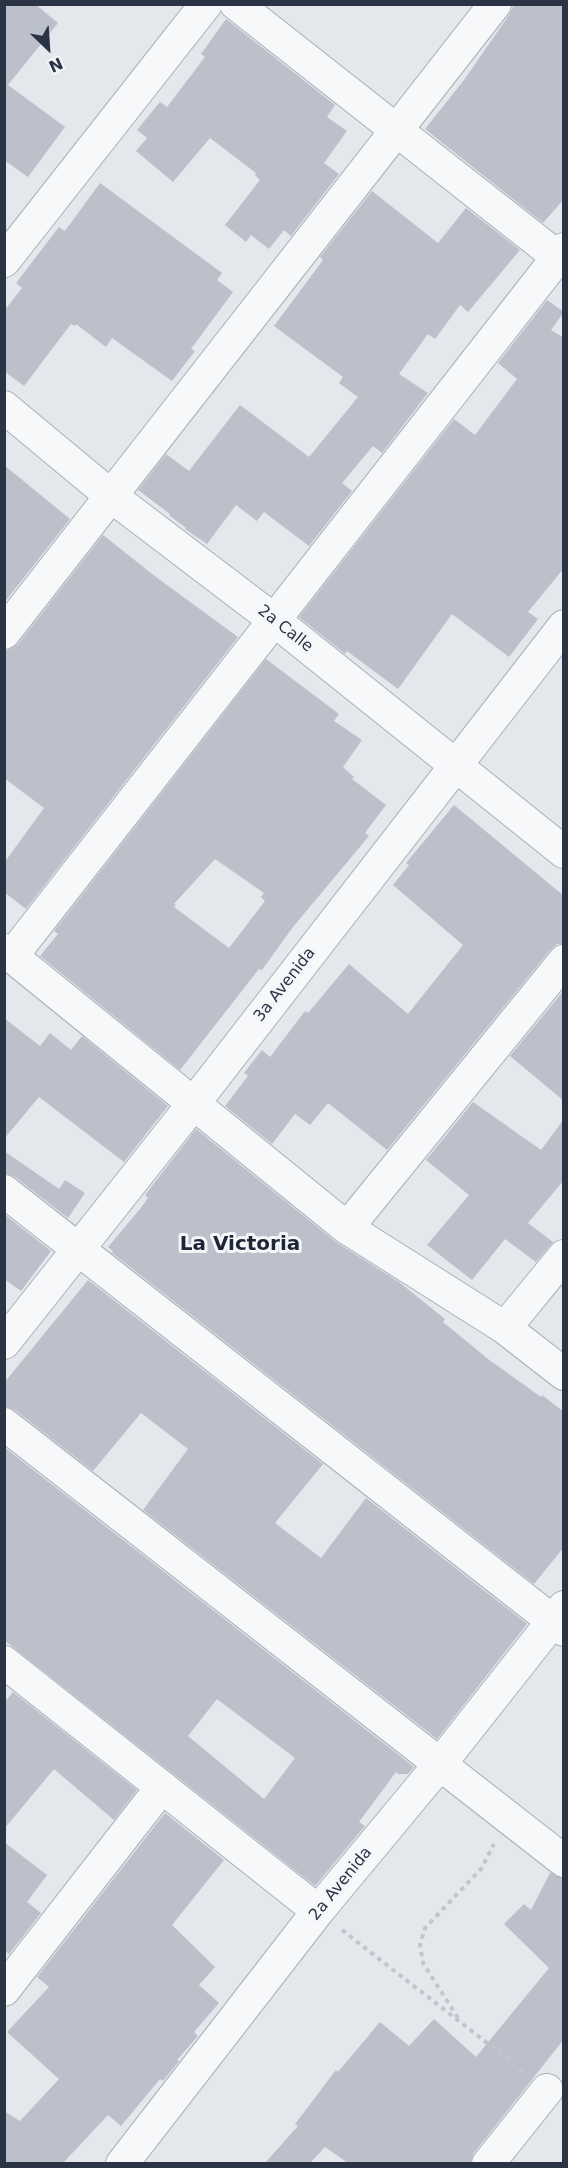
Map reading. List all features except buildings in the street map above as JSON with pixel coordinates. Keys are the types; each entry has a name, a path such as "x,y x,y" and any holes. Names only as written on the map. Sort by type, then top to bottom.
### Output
{"street":[{"path":"4,261 206,4"},
{"path":"236,4 561,256 8,953 347,1228 505,1328 564,1374"},
{"path":"4,633 495,4"},
{"name":"2a Calle","path":"4,407 111,496 274,620 564,852"},
{"name":"3a Avenida","path":"4,1342 194,1103 564,626"},
{"path":"347,1228 564,961"},
{"path":"4,1191 560,1620"},
{"path":"505,1328 564,1256"},
{"path":"4,1425 564,1861"},
{"name":"2a Avenida","path":"122,2163 318,1911 560,1620"},
{"path":"8,1673 162,1787 318,1911"},
{"path":"4,1990 162,1787"},
{"path":"488,2163 547,2090"}],"path":[{"path":"460,2022 423,1963 420,1945 425,1928 481,1869 495,1842 500,1810"},
{"path":"318,1911 547,2090"}],"district":[{"name":"La Victoria","path":"240,1245"}]}
